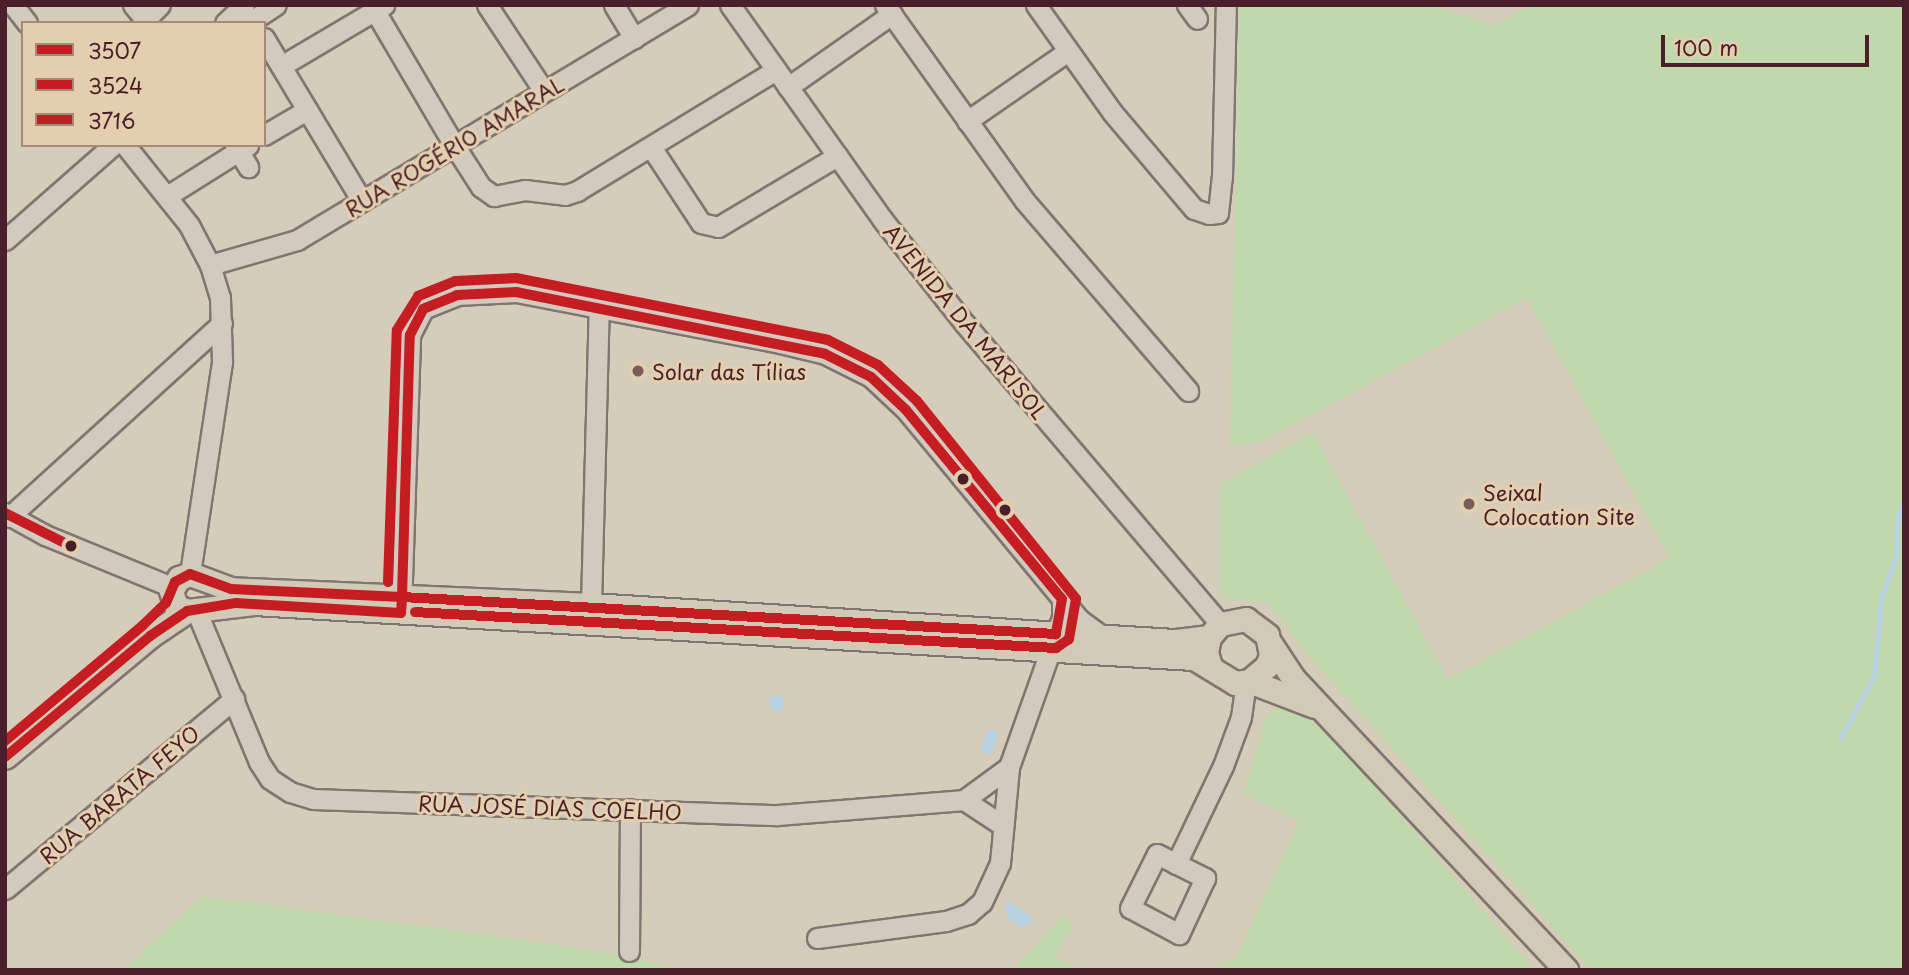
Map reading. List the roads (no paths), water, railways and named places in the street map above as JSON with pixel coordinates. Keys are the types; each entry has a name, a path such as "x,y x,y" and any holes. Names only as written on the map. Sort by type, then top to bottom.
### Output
{"main road":[{"path":"184,584 401,605 1053,642 1102,636 1174,641 1214,630 1237,618 1254,622 1293,678 1332,716 1566,970"},
{"path":"5,757 150,636 195,609 208,594 184,584"},
{"path":"184,584 176,606 195,609 254,603 591,606 1053,642 1194,657 1210,666 1225,681 1248,682 1332,716"},
{"path":"5,741 143,625 184,584"},
{"path":"1210,666 1206,652 1214,630"},
{"path":"1248,682 1267,666 1270,643"}],"street":[{"path":"13,5 25,21"},
{"path":"142,16 160,5"},
{"path":"249,18 276,5"},
{"path":"487,5 544,91"},
{"path":"614,5 634,38"},
{"name":"RUA ROGÉRIO AMARAL","path":"209,265 287,245 688,5"},
{"name":"AVENIDA DA MARISOL","path":"730,5 837,156 965,324 1214,630"},
{"path":"1036,5 1112,112 1188,202 1202,214 1218,213 1226,5"},
{"path":"281,66 379,8 454,145 481,187 494,196 526,190 572,193 776,70"},
{"path":"788,87 888,10 1024,200 1188,391"},
{"path":"266,41 362,201"},
{"path":"967,121 1068,51"},
{"path":"266,134 307,110"},
{"path":"5,240 111,147"},
{"path":"127,147 189,225 209,265 222,323 222,362 184,584 7,515 222,323"},
{"path":"651,147 701,223 719,227 837,156"},
{"path":"167,196 242,152"},
{"path":"401,605 410,335 424,309 457,295 516,292 825,354 871,377 906,410 1062,599 1102,636"},
{"path":"591,606 599,307"},
{"path":"817,938 968,914 993,887 1000,863 1009,767 1053,642 1062,599"},
{"name":"RUA JOSÉ DIAS COELHO","path":"195,609 259,762 270,779 290,792 313,799 778,815 964,800"},
{"path":"1176,864 1223,766 1241,717 1248,682"},
{"name":"RUA BARATA FEYO","path":"5,889 233,699"},
{"path":"1002,825 964,800 1009,767"},
{"path":"629,951 630,809"}],"water":[{"path":"777,695 783,697 783,709 777,711 771,709 769,703 771,697"},
{"path":"995,729 998,735 991,754 980,751 987,732"},
{"path":"1008,901 1031,916 1032,923 1020,927 1009,920 1004,905"}],"waterway":[{"path":"1840,739 1874,676 1881,598 1896,557 1897,519 1904,503"}],"place":[{"name":"Solar das Tílias","path":"638,371"},
{"name":"Seixal Colocation Site","path":"1469,504"}]}
